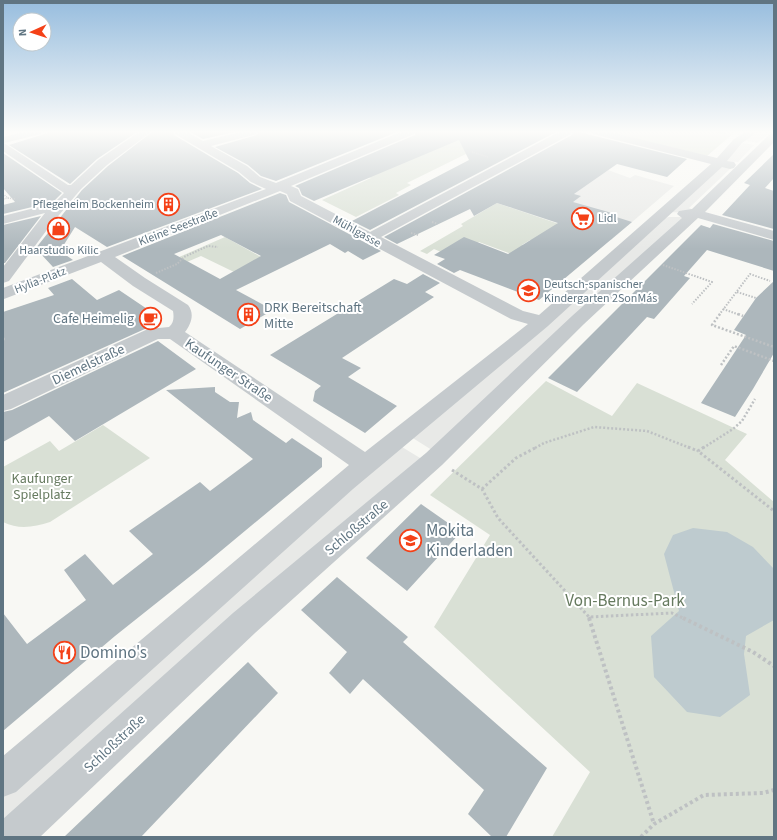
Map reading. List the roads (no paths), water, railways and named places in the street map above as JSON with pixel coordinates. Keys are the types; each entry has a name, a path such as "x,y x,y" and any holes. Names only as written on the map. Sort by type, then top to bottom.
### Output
{"street":[{"path":"39,171 65,189 74,189"},
{"path":"4,286 58,206 93,171"},
{"name":"Mühlgasse","path":"245,171 247,174 270,186 293,192 296,198 517,316 542,322"},
{"name":"Kleine Seestraße","path":"77,266 243,203 316,171"},
{"path":"371,237 494,171"},
{"path":"3,779 280,536 365,464 542,322 709,171"},
{"name":"Schloßstraße","path":"12,837 244,623 434,460 578,320 715,195 738,171"},
{"path":"3,220 58,206"},
{"path":"659,216 695,213 774,236"},
{"name":"Kaufunger Straße","path":"103,256 139,282 182,309 183,316 181,326 174,333 365,464"},
{"name":"Hylia-Platz","path":"4,286 77,266"},
{"name":"Diemelstraße","path":"3,404 155,333 174,333"}],"place":[{"name":"Pflegeheim Bockenheim","path":"169,204"},
{"name":"Lidl","path":"583,218"},
{"name":"Haarstudio Kilic","path":"59,229"},
{"name":"Deutsch-spanischer Kindergarten 2SonMás","path":"528,291"},
{"name":"DRK Bereitschaft Mitte","path":"249,315"},
{"name":"Cafe Heimelig","path":"150,318"},
{"name":"Mokita Kinderladen","path":"410,540"},
{"name":"Domino's","path":"64,652"}],"park label":[{"name":"Kaufunger Spielplatz","path":"42,486"},
{"name":"Von-Bernus-Park","path":"625,600"}]}
